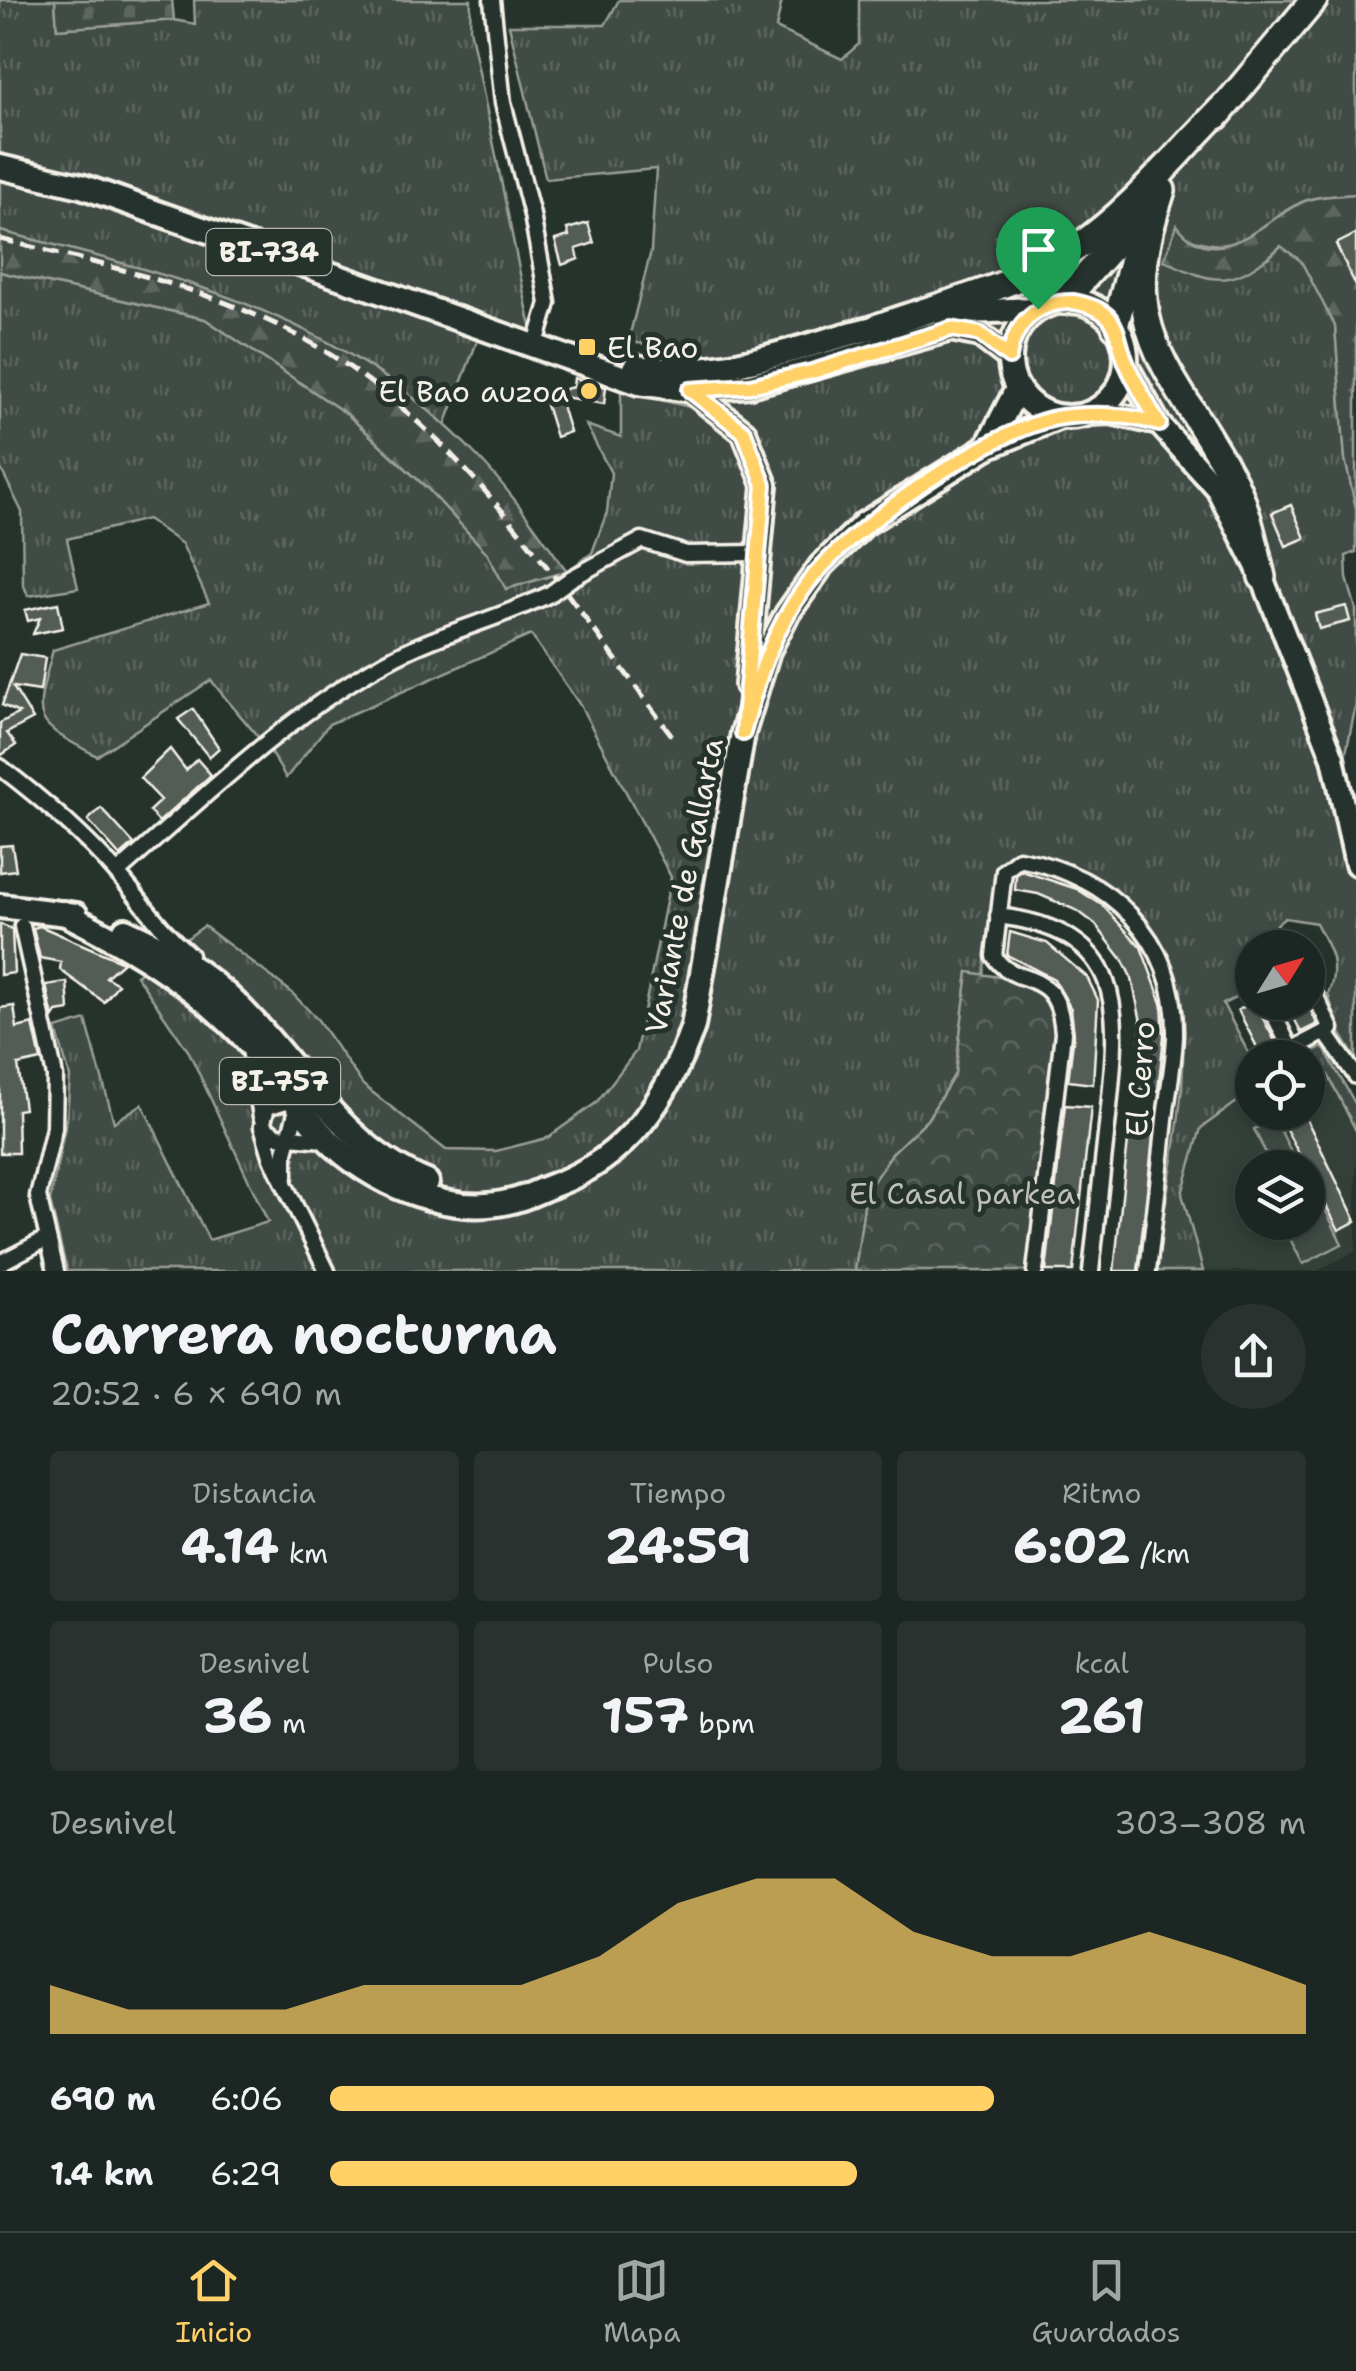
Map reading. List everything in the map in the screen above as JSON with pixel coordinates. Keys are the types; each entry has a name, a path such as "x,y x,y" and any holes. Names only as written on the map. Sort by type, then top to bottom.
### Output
{"highway":[{"path":"878,327 1002,283 1078,247 1106,225 1224,106 1314,0"},
{"path":"1064,301 1158,201 1224,106"},
{"path":"1115,326 1127,268 1158,201"},
{"path":"1158,201 1142,293 1151,344 1232,478 1262,577"}],"main road":[{"name":"BI-734","path":"0,166 82,186 639,382 690,390 750,386 812,372 951,329 980,334 1009,357"},
{"path":"1064,301 1093,307 1115,326 1126,364 1114,394 1090,414 1060,418 1035,408 1017,388 1009,357 1018,329 1038,309 1064,301"},
{"name":"BI-734","path":"572,358 653,370 713,370 781,358 878,327 953,311 1038,309"},
{"path":"988,447 1017,388"},
{"path":"690,390 744,432 764,485 743,733"},
{"name":"Variante de Gallarta","path":"64,913 143,955 212,1007 249,1044 332,1142 383,1180 442,1201 482,1205 511,1202 584,1174 608,1158 652,1113 678,1070 693,1026 743,733 768,652 820,566 872,518 988,447 1060,418"},
{"name":"BI-757","path":"0,906 64,913"},
{"name":"Variante de Gallarta","path":"64,913 102,920 164,943 207,978 360,1141 388,1164 440,1188 460,1192 538,1191"}],"street":[{"path":"492,0 502,102 532,215 548,304 535,347"},
{"path":"1126,364 1159,424 1217,489 1262,577 1333,758 1356,864"},
{"path":"1090,414 1123,415 1159,424"},
{"path":"117,874 194,802 349,683 392,658 550,594 642,540 686,554 759,553"},
{"path":"0,767 75,829 117,874 164,943 201,986 212,1007"},
{"name":"El Cerro","path":"1035,1271 1057,1097 1062,1014 1041,983 1004,969 994,956 1008,864 1019,860 1049,864 1110,894 1133,918 1161,962 1170,988 1174,1037 1148,1271"},
{"name":"El Cerro","path":"998,916 1036,922 1072,938 1100,969 1114,1002 1116,1042 1091,1271"},
{"path":"22,926 56,1076 54,1128 38,1196 56,1271"},
{"path":"1277,1020 1291,1050 1331,1029 1325,1016"},
{"path":"1325,1032 1356,1076"},
{"path":"249,1044 272,1159 327,1271"},
{"path":"285,1183 284,1152 296,1101 291,1064"},
{"path":"262,1122 267,1107 311,1102 351,1144 388,1164"},
{"path":"262,1122 276,1136 332,1142"},
{"path":"0,1263 46,1239"}],"shaded area":[{"path":"1325,1068 1356,1131 1356,1251 1317,1271 1203,1271 1182,1194 1200,1128 1235,1103 1235,1130 1325,1130"}],"green space":[{"path":"0,0 55,0 57,29 174,20 195,24 194,0 471,0 470,28 529,318 543,365 478,339 445,425 397,385 345,352 236,300 0,231"},
{"path":"55,0 172,0 174,20 57,29"},
{"path":"619,0 782,0 776,28 842,59 859,44 859,0 1356,0 1356,194 1302,202 1234,242 1220,245 1184,236 1164,260 1268,258 1281,246 1301,260 1335,326 1345,459 1356,508 1356,552 1346,556 1347,578 1356,609 1356,704 1345,758 1356,804 1356,1059 1340,1033 1328,994 1333,966 1325,930 1320,930 1316,923 1285,918 1274,930 1235,930 1235,998 1223,1004 1242,1040 1235,1040 1235,1103 1201,1128 1182,1194 1203,1271 1155,1271 1183,1074 1181,1015 1168,961 1138,914 1088,877 1014,851 998,866 983,975 968,973 955,1074 927,1120 893,1152 866,1192 855,1271 67,1271 50,1201 67,1116 70,1077 56,1029 86,1020 114,1122 142,1104 209,1240 268,1222 189,1052 136,975 204,926 290,991 318,1020 363,1085 446,1150 496,1151 547,1138 596,1103 636,1051 671,877 580,705 531,635 329,724 286,778 260,739 211,680 97,756 49,726 41,706 53,650 209,603 182,544 147,519 67,539 78,588 28,596 23,583 22,512 0,467 0,272 205,319 347,414 427,488 487,553 506,589 567,571 592,553 607,512 611,473 586,425 621,437 621,391 690,407 698,350 628,342 651,251 656,169 546,179 509,25 605,25"},
{"path":"1356,194 1356,508 1345,459 1335,326 1301,261 1281,246 1238,276 1213,278 1164,260 1177,225 1207,246 1223,245 1255,232 1307,200"},
{"path":"0,231 195,285 315,335 372,368 426,408 477,456 513,497 567,571 506,589 487,553 427,488 347,414 205,319 0,272"},
{"name":"El Casal parkea","path":"968,972 1017,981 1039,993 1047,1003 1057,1037 1029,1271 855,1271 866,1192 893,1152 927,1120 955,1074"},
{"path":"1325,1051 1356,1105 1356,1131 1325,1069"},
{"path":"1254,1130 1280,1130 1290,1150 1264,1150"},
{"path":"1325,1209 1342,1244 1303,1264 1291,1240 1325,1240"}],"building":[{"path":"588,223 594,243 576,249 579,259 562,265 555,240 569,236 567,229"},
{"path":"1356,234 1356,286 1336,244"},
{"path":"574,378 606,387 604,404 559,396 570,432 556,437 543,395 573,387"},
{"path":"1291,505 1305,538 1286,546 1272,513"},
{"path":"58,603 63,628 33,634 40,618 28,621 25,610"},
{"path":"1346,606 1350,621 1319,629 1315,614"},
{"path":"20,654 45,658 40,691 13,687 33,719 7,733 16,745 0,756 0,723 19,713 2,705"},
{"path":"193,709 219,748 209,757 178,719"},
{"path":"170,749 186,770 197,759 211,775 159,822 149,811 161,800 140,778"},
{"path":"101,808 134,844 120,856 88,820"},
{"path":"12,845 16,870 0,872 0,846"},
{"path":"1022,871 1077,889 1102,905 1141,947 1162,1003 1164,1036 1158,1091 1136,1089 1141,1022 1132,979 1122,959 1095,924 1078,911 1038,894 1015,890 1016,875"},
{"path":"0,924 12,929 14,973 0,975"},
{"path":"40,926 123,962 106,977 118,984 104,1002 60,970 61,962 40,958 33,928"},
{"path":"1010,932 1047,943 1087,977 1098,1000 1093,1084 1068,1081 1074,1034 1071,1009 1054,979 1007,955"},
{"path":"67,982 69,1010 57,1012 53,1018 46,985"},
{"path":"14,1006 17,1028 33,1024 41,1060 18,1065 24,1109 17,1110 18,1153 0,1153 0,1008"},
{"path":"1243,1020 1264,1020 1274,1040 1253,1040"},
{"path":"1295,1020 1315,1020 1317,1024 1301,1032"},
{"path":"1065,1105 1091,1107 1073,1271 1046,1271"},
{"path":"1131,1113 1155,1114 1151,1156 1138,1271 1114,1271"},
{"path":"1286,1130 1312,1130 1321,1150 1297,1150"},
{"path":"1325,1157 1356,1221 1339,1230 1325,1203"}],"railway":[{"path":"0,239 155,279 232,305 304,339 362,376 414,419 508,519 674,738"}],"place":[{"name":"El Bao","path":"587,347"},
{"name":"El Bao auzoa","path":"589,391"}],"route":[{"path":"1074,302 1093,307 1108,318 1122,338 1126,364 1159,424 1111,413 1060,418 988,447 864,524 820,566 787,614 756,684 743,733 764,485 744,432 690,390 750,386 812,372 951,329 980,334 1009,357 1018,329 1038,309 1074,302"}]}
